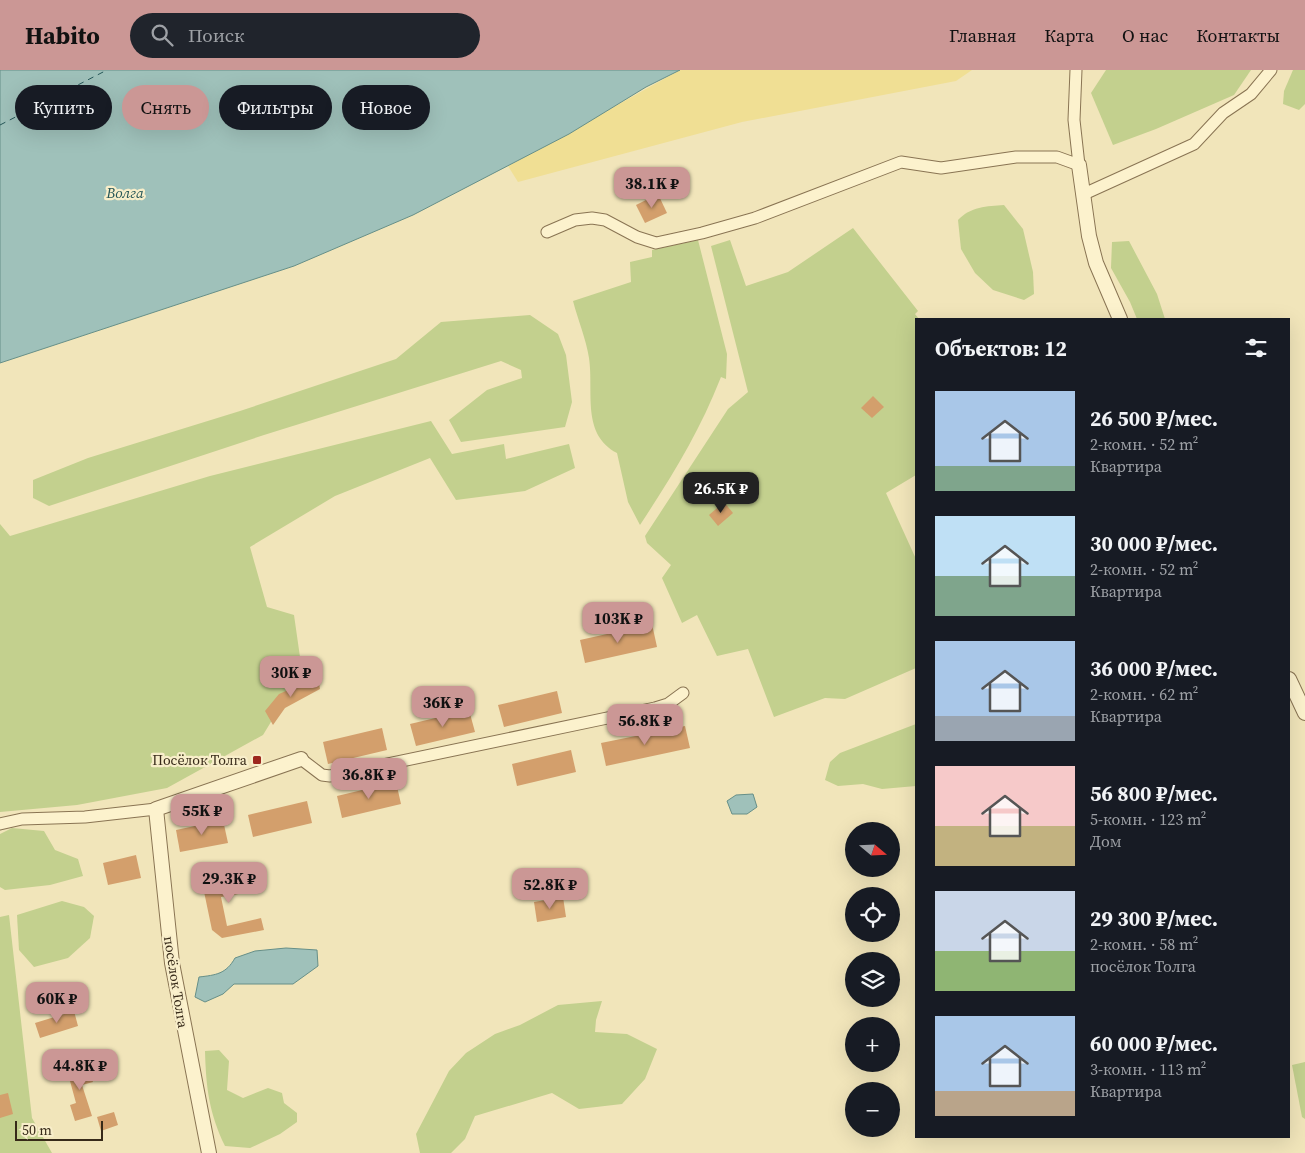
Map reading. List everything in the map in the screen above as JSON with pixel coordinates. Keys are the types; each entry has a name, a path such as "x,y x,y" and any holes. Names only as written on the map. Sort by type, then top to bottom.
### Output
{"street":[{"path":"1076,70 1074,120 1089,236 1096,263 1120,318"},
{"path":"1084,194 1194,144 1222,114 1251,94 1271,70"},
{"path":"547,232 575,220 598,219 618,225 637,238 656,243 702,233 755,218 901,162 941,168 1016,157 1057,157 1079,165"},
{"path":"1290,681 1305,713"},
{"path":"0,824 22,818 85,816 156,809 301,759 322,775 330,776 655,708 668,704 683,693"},
{"name":"посёлок Толга","path":"156,809 172,963 209,1153"}],"green space":[{"path":"1106,70 1251,70 1234,95 1156,129 1113,145 1091,93"},
{"path":"1293,70 1305,70 1305,104 1299,110 1283,104 1284,91"},
{"path":"1004,205 1023,229 1033,272 1034,294 1024,300 993,290 975,273 961,249 958,220 973,210"},
{"path":"853,228 918,311 915,314 918,318 915,318 915,476 886,493 915,557 915,668 845,699 825,698 774,717 748,649 717,656 697,615 682,623 662,578 671,565 647,543 645,536 728,409 748,392 711,246 730,240 746,286 788,272"},
{"path":"698,240 727,354 726,379 721,377 704,417 684,454 640,525 628,502 617,453 606,445 598,435 594,424 591,411 589,358 573,301 631,282 630,262 652,257 652,250"},
{"path":"1129,241 1157,294 1165,318 1137,318 1111,268 1112,242"},
{"path":"530,315 558,334 566,355 572,402 565,427 461,442 449,420 487,390 522,378 521,370 501,361 264,435 49,506 33,498 33,480 88,458 240,411 396,359 441,322"},
{"path":"431,421 452,454 504,444 506,459 569,444 575,468 525,491 456,500 430,458 335,496 250,547 267,607 294,615 302,671 263,735 167,788 77,805 0,812 0,524 10,536 210,476"},
{"path":"915,724 915,786 882,789 863,784 838,786 825,780 830,762 840,753"},
{"path":"12,828 44,831 55,850 78,859 83,876 50,885 5,890 0,887 0,834"},
{"path":"62,901 84,907 94,916 90,938 68,958 34,967 19,950 17,915"},
{"path":"9,915 32,1118 52,1153 0,1153 0,917"},
{"path":"602,1001 596,1020 595,1032 627,1034 657,1049 645,1079 622,1104 579,1109 552,1093 475,1116 465,1139 451,1153 420,1153 416,1134 449,1071 466,1053 495,1034 520,1025 558,1005"},
{"path":"219,1050 229,1061 227,1090 243,1098 268,1088 282,1093 284,1103 297,1113 297,1122 280,1134 250,1148 225,1146 212,1111 205,1064 205,1051"},
{"path":"1305,1062 1305,1119 1302,1117 1292,1065"}],"sand":[{"path":"680,70 972,70 956,81 742,122 518,182 508,166"}],"water":[{"name":"Волга","path":"0,70 680,70 646,87 569,134 413,215 294,266 0,363"},
{"path":"753,794 757,807 747,814 732,814 727,801 736,795"},
{"path":"286,948 317,950 318,966 293,984 234,984 223,994 205,1002 195,997 199,977 220,973 235,958 255,951"}],"building":[{"path":"658,194 667,213 645,223 636,205"},
{"path":"873,396 884,407 872,418 861,408"},
{"path":"724,502 733,513 718,526 709,515"},
{"path":"652,624 657,647 585,663 580,640"},
{"path":"318,677 320,689 285,708 273,725 265,711 279,694"},
{"path":"557,691 562,713 504,727 498,705"},
{"path":"469,710 475,732 416,746 410,724"},
{"path":"685,726 690,748 606,766 601,743"},
{"path":"382,728 387,750 328,764 323,742"},
{"path":"571,750 576,772 517,786 512,764"},
{"path":"396,782 401,804 342,818 337,796"},
{"path":"307,801 312,823 253,837 248,815"},
{"path":"223,820 228,843 180,852 176,830"},
{"path":"136,855 141,878 108,885 103,863"},
{"path":"252,872 256,891 221,897 227,926 261,918 264,930 222,938 212,930 202,882"},
{"path":"563,897 566,917 537,922 534,902"},
{"path":"74,1011 78,1026 40,1038 35,1023"},
{"path":"87,1064 93,1082 82,1085 92,1116 75,1121 70,1105 76,1103 67,1070"},
{"path":"8,1093 13,1114 0,1118 0,1095"},
{"path":"114,1112 118,1125 101,1131 97,1117"}],"ferry route":[{"path":"0,125 107,70"}],"place":[{"name":"Посёлок Толга","path":"257,760"}]}
